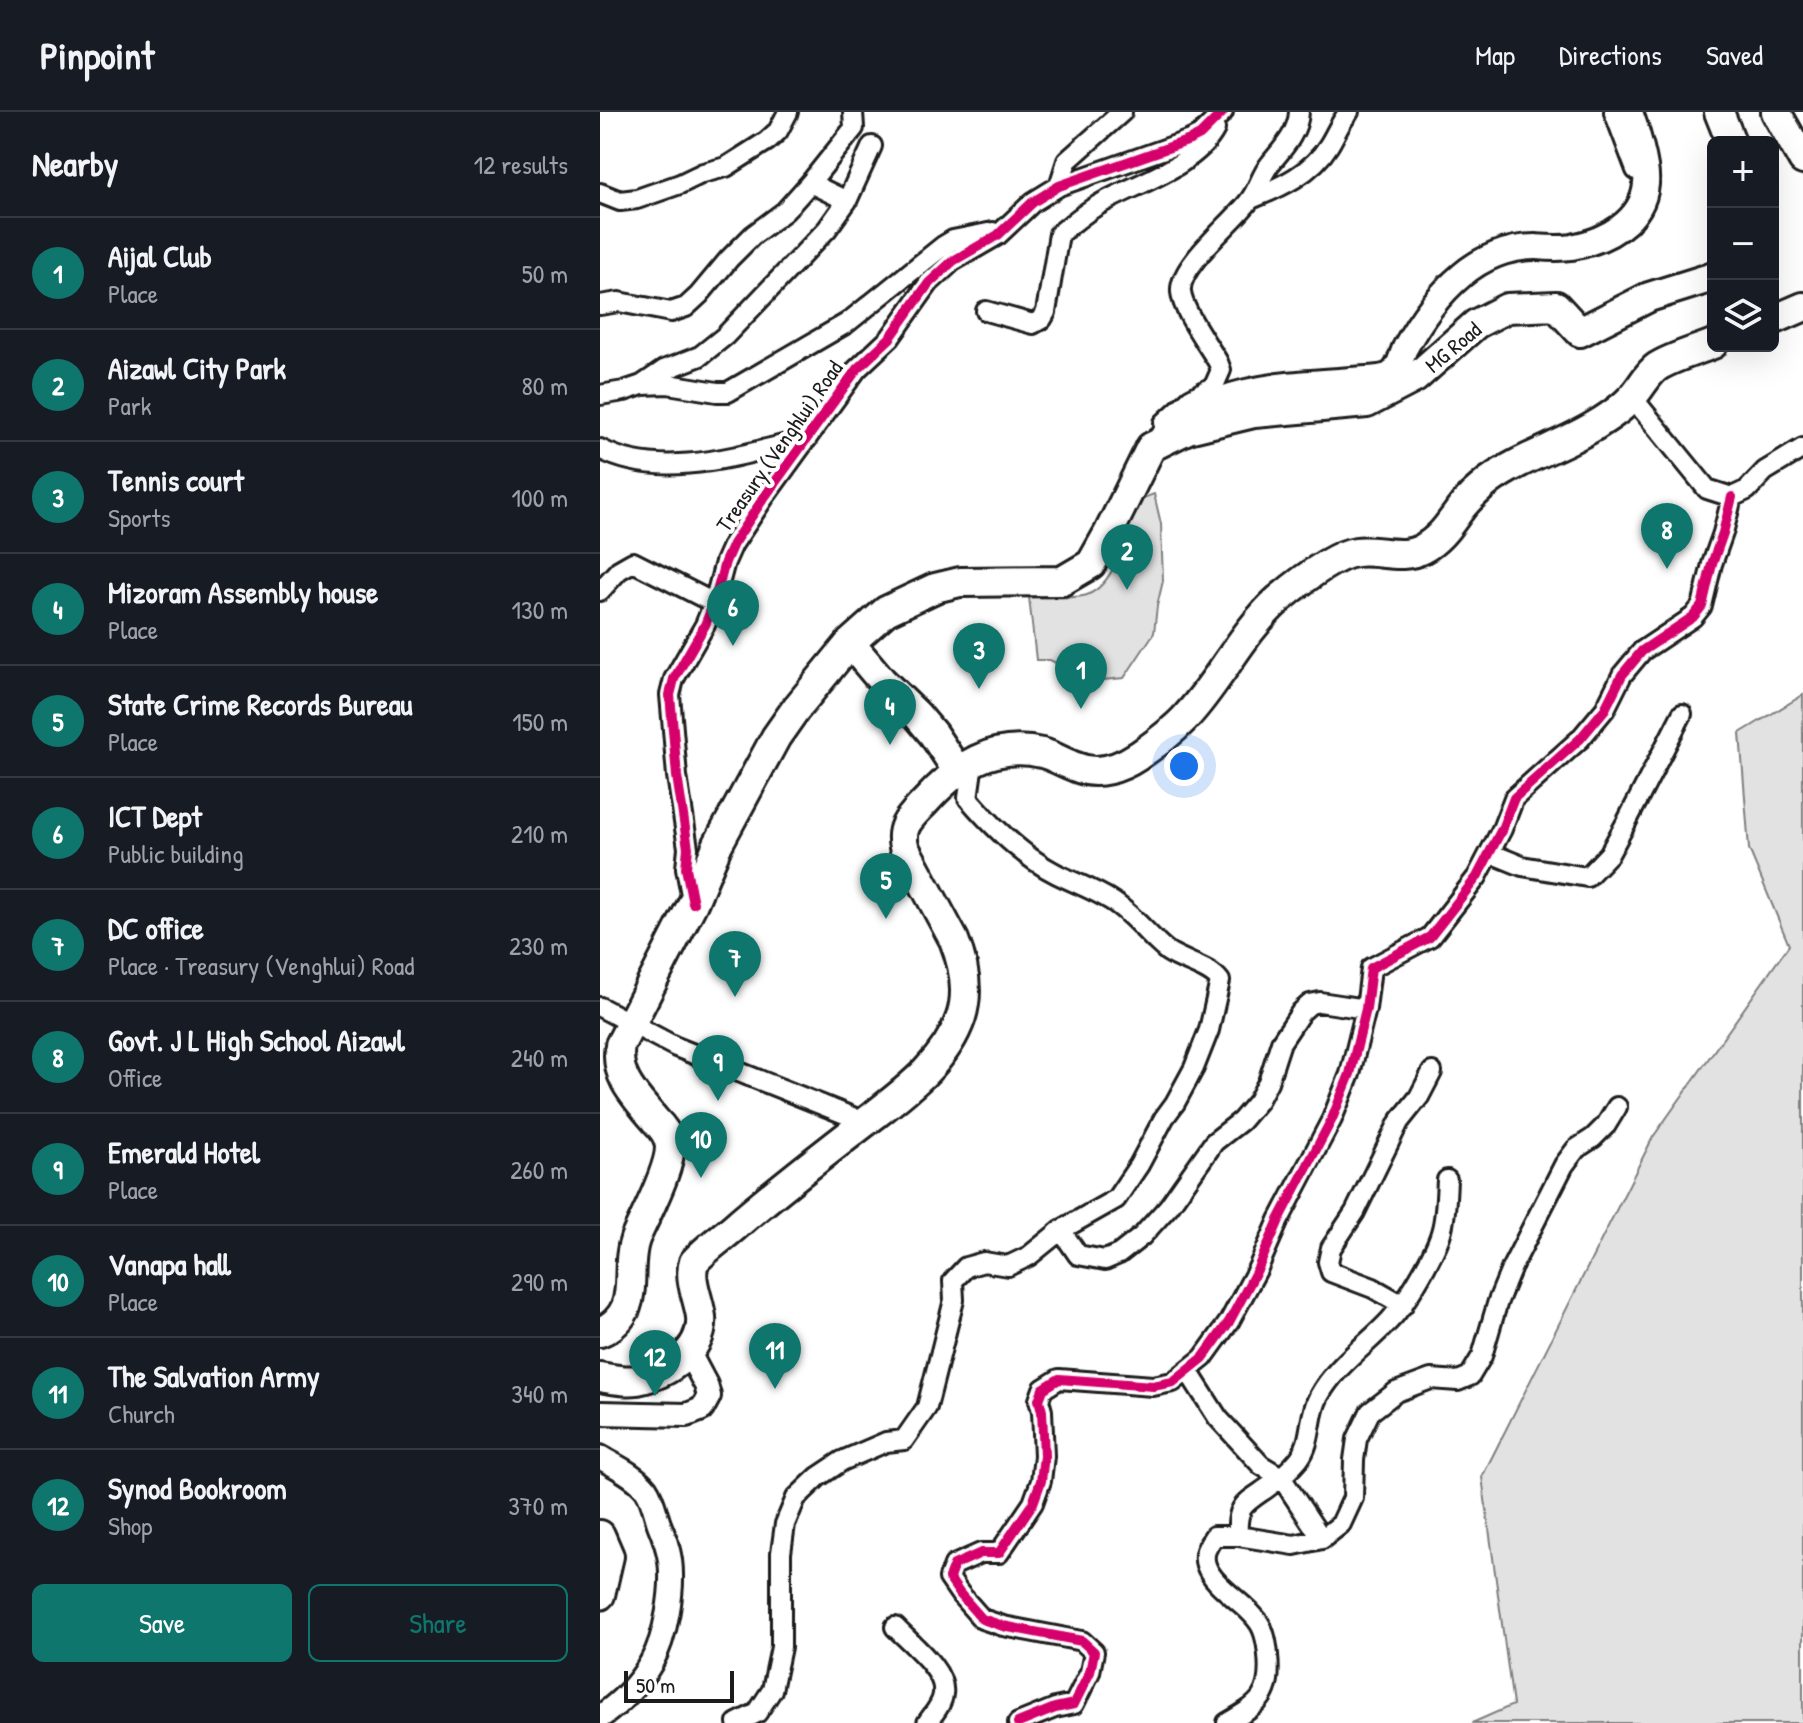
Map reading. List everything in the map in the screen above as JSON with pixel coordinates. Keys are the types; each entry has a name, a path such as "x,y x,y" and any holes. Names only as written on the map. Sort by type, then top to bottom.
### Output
{"main road":[{"path":"600,1332 617,1321 627,1303 633,1245 669,1159 670,1149 664,1132 633,1094 621,1073 620,1045 693,903 718,844 776,737 850,643 886,611 935,588 960,582 1062,581 1091,564 1151,447 1190,414 1218,400 1248,392 1391,374 1426,315 1459,277 1477,264 1501,252 1532,247 1574,247 1607,235 1632,218 1647,182 1630,112"},
{"path":"1719,112 1729,136"},
{"path":"1776,112 1803,160"},
{"name":"MG Road","path":"1151,447 1188,429 1254,413 1367,403 1415,378 1476,324 1507,308 1556,306 1580,332 1649,297 1707,279"},
{"path":"1779,317 1803,307"},
{"path":"600,1377 635,1381 656,1374 689,1353 701,1332 701,1315 692,1277 694,1262 909,1087 932,1064 954,1034 962,1015 965,981 960,955 904,847 904,826 911,816 965,766 998,753 1024,750 1093,771 1127,763 1168,735 1187,716 1253,626 1280,599 1311,576 1336,559 1354,552 1404,555 1418,552 1448,528 1472,496 1509,467 1596,425 1632,397 1655,367 1707,346"},
{"path":"850,643 882,681 965,766"},
{"path":"600,1535 609,1556 600,1595"}],"street":[{"path":"600,193 620,201 637,199 726,167 767,141 778,131 788,112"},
{"path":"600,305 619,302 671,312 686,307 753,235 785,211 810,183 854,128 853,112"},
{"path":"1059,186 1064,167 1071,156 1122,112"},
{"path":"1151,447 1171,414 1214,386 1221,370 1182,300 1182,278 1251,199 1266,168 1297,128 1299,112"},
{"path":"1251,199 1299,176 1316,161 1349,112"},
{"path":"1614,112 1643,196"},
{"path":"1059,186 1190,140 1200,135 1222,114"},
{"path":"986,311 1033,324 1042,319 1046,312 1059,234 1099,204 1198,152 1211,138 1222,114"},
{"path":"600,395 642,385 717,344 818,239 847,201 872,146"},
{"path":"810,183 847,201"},
{"name":"Treasury (Venghlui) Road","path":"693,903 686,868 688,848 677,776 670,695 674,679 705,625 733,544 857,369 890,338 929,283 953,261 989,241 1033,202 1059,186"},
{"path":"642,385 668,384 728,392 847,323 953,240 1004,230"},
{"path":"1632,397 1707,489 1732,497 1747,490 1765,471 1803,448"},
{"path":"600,449 614,457 660,465 708,462 807,439"},
{"path":"1018,1723 1074,1704 1090,1672 1094,1652 1082,1641 982,1619 949,1578 954,1565 981,1553 999,1553 1033,1503 1041,1481 1044,1456 1039,1400 1043,1389 1059,1379 1153,1386 1173,1382 1203,1358 1229,1322 1332,1119 1350,1074 1366,1009 1371,968 1430,937 1477,877 1514,798 1580,739 1605,709 1622,675 1642,651 1693,617 1702,606 1732,497"},
{"path":"600,591 619,570 633,562 714,603"},
{"path":"1490,853 1522,866 1587,877 1609,854 1682,714"},
{"path":"737,1723 757,1713 772,1690 781,1647 781,1553 785,1524 796,1498 818,1477 842,1461 886,1442 904,1440 927,1407 954,1300 953,1281 966,1267 984,1262 1008,1266 1029,1256 1061,1230 1116,1199 1139,1165 1198,1059 1214,1010 1220,981 1213,973 1165,949 1134,918 1111,901 1054,873 990,823 968,798 965,766"},
{"path":"1061,1230 1078,1255 1105,1260 1119,1254 1142,1236 1169,1206 1214,1142 1241,1121 1258,1101 1268,1082 1281,1042 1301,1012 1310,1004 1320,1002 1366,1009"},
{"path":"600,1007 676,1047 865,1122"},
{"path":"1403,1305 1373,1288 1331,1272 1328,1262 1331,1248 1355,1212 1399,1122 1419,1097 1432,1072"},
{"path":"1227,1723 1250,1710 1263,1696 1270,1675 1267,1647 1259,1621 1207,1567 1204,1552 1214,1536 1238,1536 1294,1545 1322,1539 1341,1524 1353,1498 1357,1439 1370,1412 1396,1392 1431,1379 1458,1381 1470,1376 1482,1356 1498,1301 1512,1267 1564,1165 1576,1149 1606,1125 1617,1107"},
{"path":"1238,1536 1237,1522 1241,1508 1301,1457 1309,1436 1311,1415 1334,1374 1403,1305 1442,1231 1447,1180"},
{"path":"600,1413 687,1415 702,1409 709,1396 689,1353"},
{"path":"1188,1371 1218,1418 1261,1465 1281,1477 1322,1539"},
{"path":"600,1457 640,1483 650,1497 666,1540 671,1583 663,1630 653,1660 633,1687 600,1717"},
{"path":"895,1627 942,1678 944,1693 939,1707 927,1723"}],"shaded area":[{"path":"1154,494 1161,524 1163,581 1154,633 1124,678 1092,681 1050,660 1036,660 1029,597 1082,596 1098,589 1120,554 1135,501"},
{"path":"1803,695 1803,1723 1472,1723 1513,1705 1482,1477 1653,1137 1789,945 1749,849 1740,733"}],"cycle path":[{"path":"693,903 686,868 688,848 677,776 670,695 674,679 705,625 733,544 763,499 857,369 890,338 929,283 953,261 998,235 1033,202 1059,186 1190,140 1200,135 1223,112"},
{"path":"1018,1723 1074,1704 1090,1672 1094,1652 1082,1641 982,1619 949,1578 954,1565 981,1553 999,1553 1033,1503 1041,1481 1044,1456 1039,1400 1043,1389 1059,1379 1153,1386 1173,1382 1203,1358 1229,1322 1332,1119 1350,1074 1366,1009 1371,968 1430,937 1477,877 1514,798 1580,739 1605,709 1622,675 1642,651 1693,617 1702,606 1732,497"}],"place":[{"name":"Govt. J L High School Aizawl","path":"1667,569"},
{"name":"Aizawl City Park","path":"1127,590"},
{"name":"ICT Dept","path":"733,646"},
{"name":"Tennis court","path":"979,689"},
{"name":"Aijal Club","path":"1081,709"},
{"name":"Mizoram Assembly house","path":"890,745"},
{"name":"State Crime Records Bureau","path":"886,919"},
{"name":"DC office","path":"735,997"},
{"name":"Emerald Hotel","path":"718,1101"},
{"name":"Vanapa hall","path":"701,1178"},
{"name":"The Salvation Army","path":"775,1389"},
{"name":"Synod Bookroom","path":"655,1396"}]}
